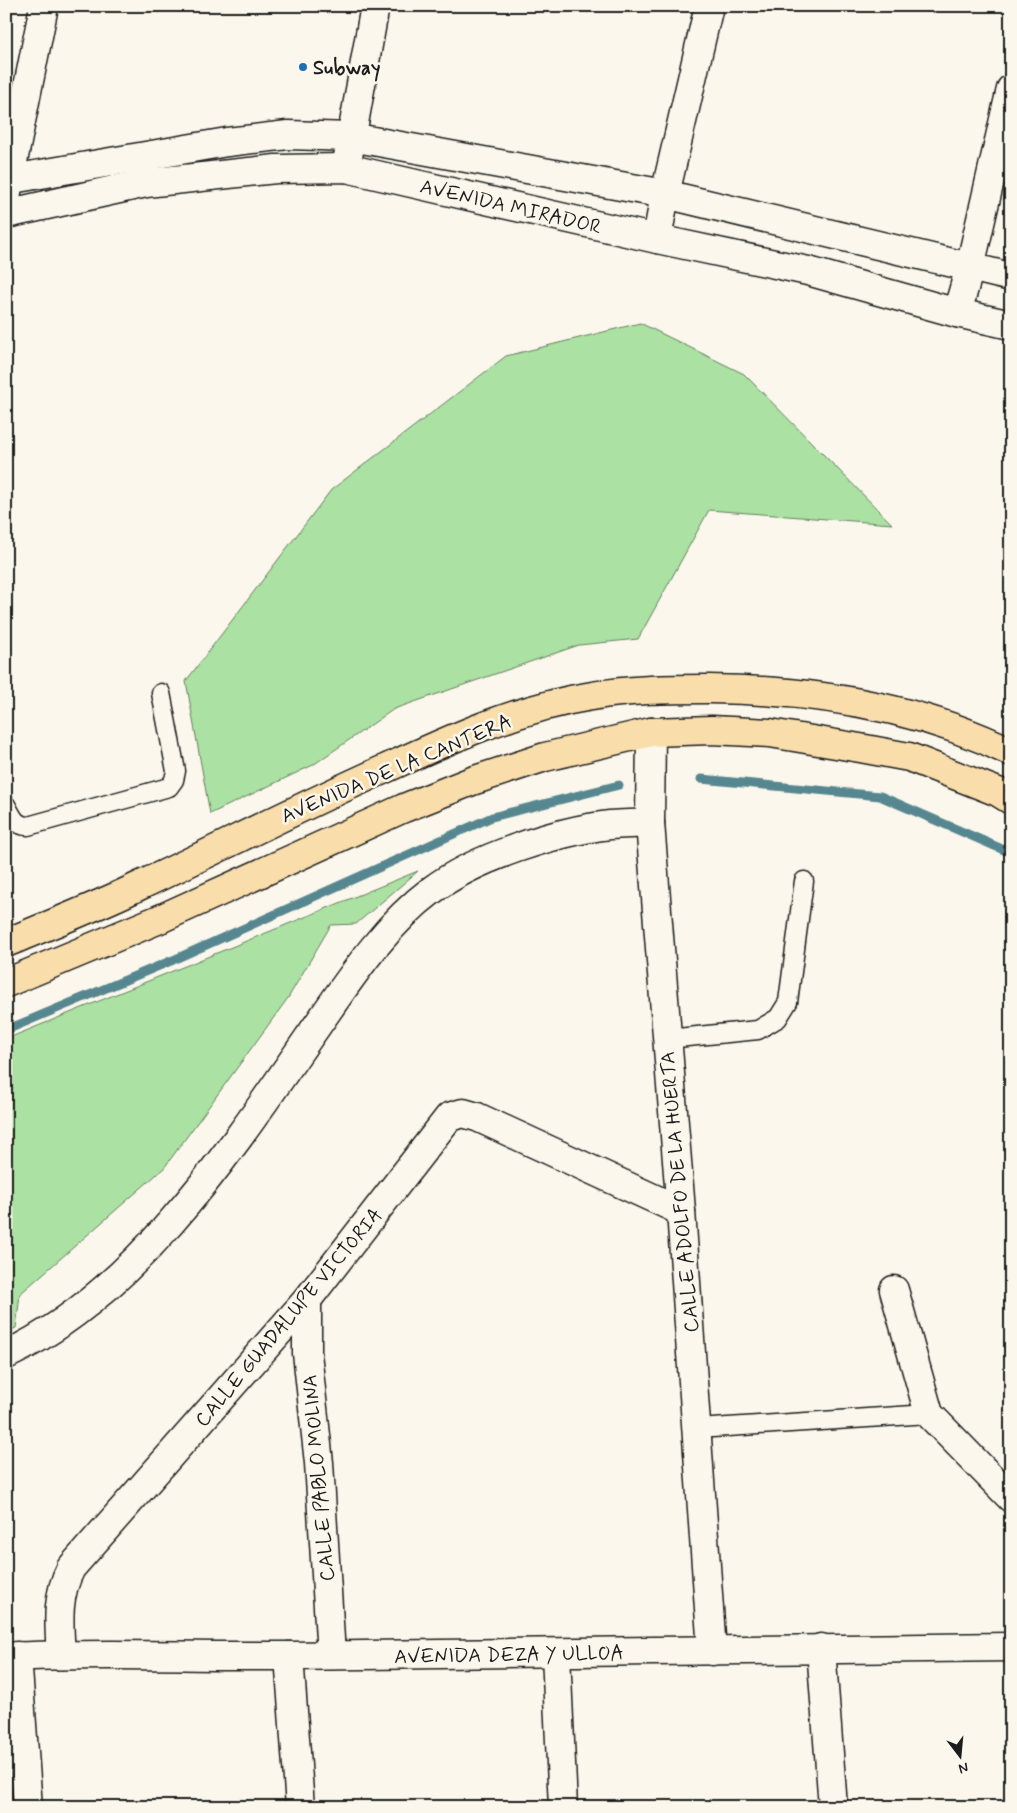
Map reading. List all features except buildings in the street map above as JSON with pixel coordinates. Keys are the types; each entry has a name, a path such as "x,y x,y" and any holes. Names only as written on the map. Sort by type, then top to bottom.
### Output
{"main road":[{"name":"AVENIDA DE LA CANTERA","path":"6,942 137,888 289,813 482,726 590,696 652,688 756,690 838,698 904,713 960,729 1011,752"},
{"name":"AVENIDA DE LA CANTERA","path":"6,983 162,918 404,808 472,781 545,756 651,732 712,730 770,733 899,755 959,776 1011,800"}],"street":[{"path":"7,186 44,6"},
{"path":"346,168 375,6"},
{"path":"657,239 665,194 709,6"},
{"path":"957,313 970,267 1011,89"},
{"name":"AVENIDA MIRADOR","path":"7,186 227,142 288,135 351,136 665,194 1011,277"},
{"name":"AVENIDA MIRADOR","path":"6,214 146,183 276,169 346,168 657,239 808,271 957,313 1011,325"},
{"name":"CALLE ADOLFO DE LA HUERTA","path":"651,732 650,824 681,1211 712,1651"},
{"path":"6,1355 67,1318 120,1274 161,1234 216,1167 346,985 380,941 406,913 432,890 454,875 525,846 576,831 611,825 650,824"},
{"name":"CALLE GUADALUPE VICTORIA","path":"61,1655 58,1610 60,1596 71,1568 307,1300 378,1211 444,1121 456,1114 464,1113 477,1117 681,1211"},
{"path":"894,1290 929,1414 1008,1489"},
{"name":"CALLE PABLO MOLINA","path":"307,1300 307,1354 319,1463 331,1655"},
{"name":"AVENIDA DEZA Y ULLOA","path":"12,1657 61,1655 556,1654 821,1648 1011,1647"},
{"path":"821,1648 833,1807"},
{"path":"556,1654 563,1807"},
{"path":"289,1656 300,1807"},
{"path":"12,1657 28,1807"}],"lane":[{"path":"6,804 15,822 22,826 28,826 169,787 174,780 176,771 161,693"},
{"path":"667,1039 758,1030 778,1018 788,1002 804,881"},
{"path":"697,1429 929,1414"}],"green space":[{"path":"640,323 744,374 892,524 709,510 638,639 579,645 394,709 313,765 210,814 186,681 331,490 506,356"},
{"path":"418,871 356,924 331,925 288,998 164,1168 20,1294 16,1328 6,1332 6,1039"}],"waterway":[{"path":"701,779 880,796 1011,853"},
{"path":"6,1030 173,960 492,817 619,785"}],"place":[{"name":"Subway","path":"303,67"}]}
